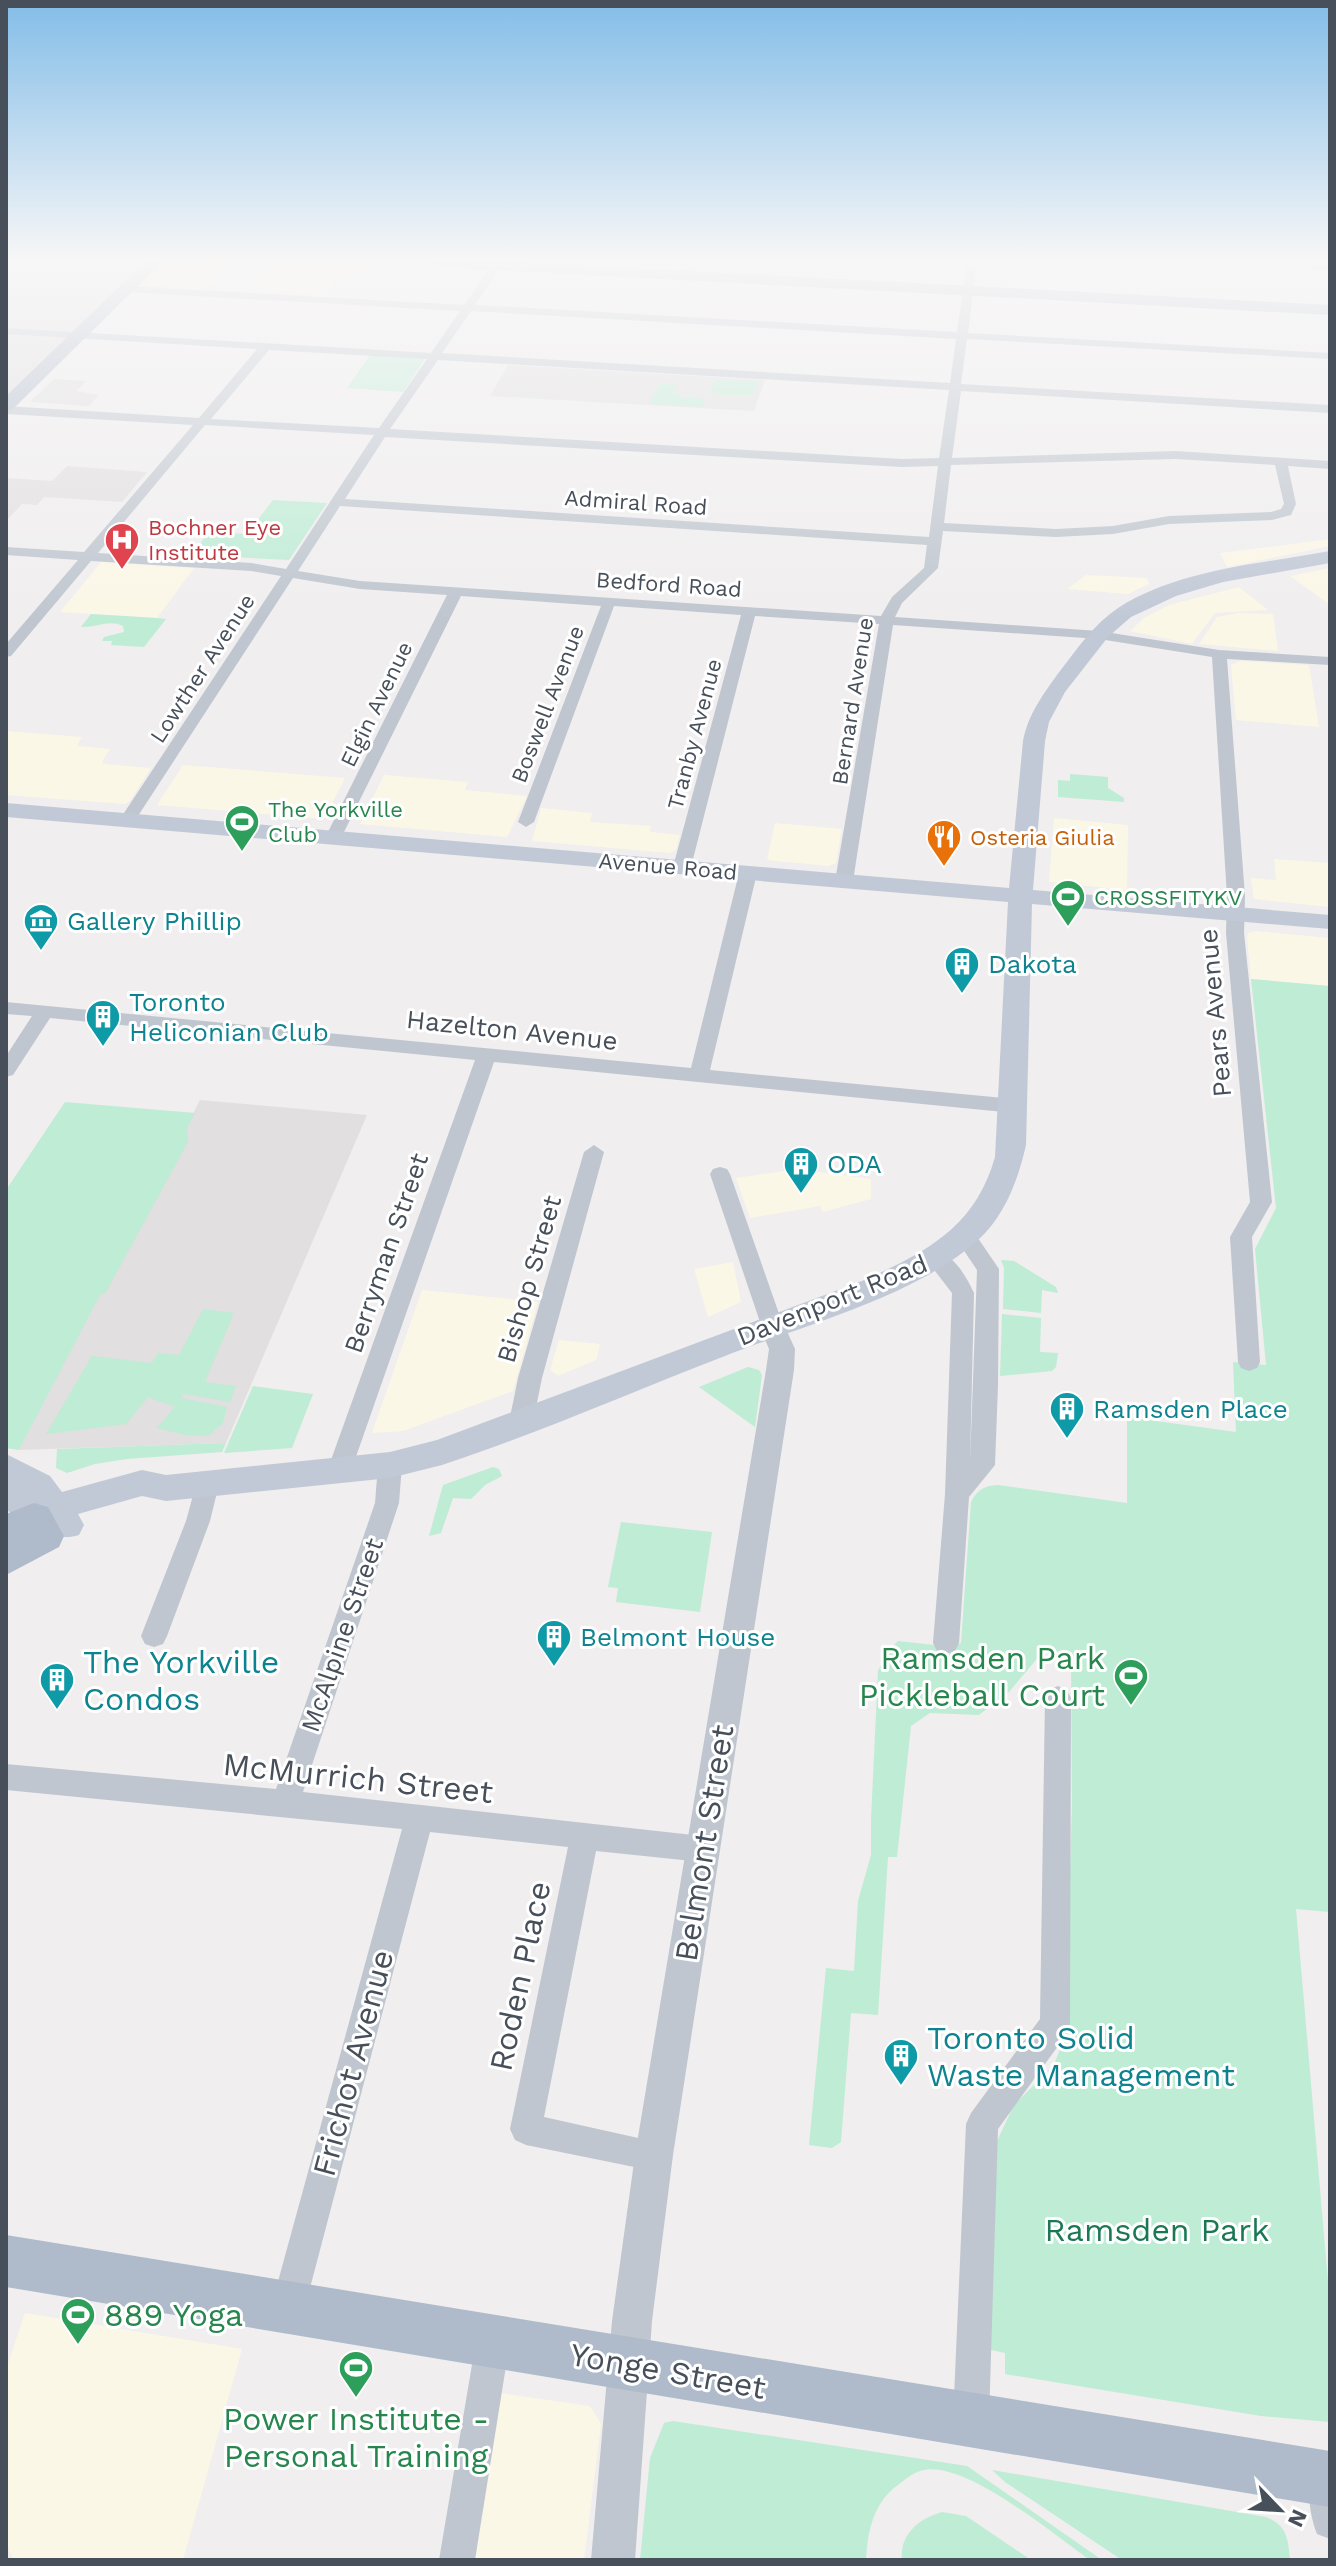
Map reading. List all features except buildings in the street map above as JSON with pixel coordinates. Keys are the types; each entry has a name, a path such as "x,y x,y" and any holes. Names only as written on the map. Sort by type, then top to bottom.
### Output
{"main road":[{"path":"6,408 33,382"},
{"name":"Davenport Road","path":"6,1559 42,1524 150,1500 166,1488 390,1465 442,1452 894,1278 936,1258 981,1219 1006,1175 1012,1145 1014,1106 1020,896 1035,728 1048,701 1099,635 1123,614 1158,596 1193,585 1330,557"},
{"name":"Avenue Road","path":"6,810 1330,922"},
{"path":"6,1467 38,1485 42,1524"},
{"path":"6,1491 22,1502 42,1524"},
{"name":"Yonge Street","path":"6,2261 971,2421 1329,2493"}],"street":[{"path":"6,653 236,382"},
{"name":"Lowther Avenue","path":"128,819 416,382"},
{"path":"868,382 1330,409"},
{"name":"Bernard Avenue","path":"844,881 888,620 895,600 929,572 957,382"},
{"path":"6,408 872,461 947,463 1169,455 1330,465"},
{"name":"Admiral Road","path":"337,502 935,534 1056,533 1113,530 1169,520 1272,516 1286,512 1290,504 1281,462"},
{"name":"Bedford Road","path":"6,551 291,572 360,585 1099,635 1219,654 1330,661"},
{"name":"Elgin Avenue","path":"334,836 456,592"},
{"name":"Boswell Avenue","path":"526,822 609,602"},
{"name":"Tranby Avenue","path":"682,867 749,612"},
{"name":"Pears Avenue","path":"1219,654 1234,853 1235,915 1261,1202 1241,1237 1249,1362"},
{"path":"699,1075 748,873"},
{"name":"Hazelton Avenue","path":"6,1008 1014,1106"},
{"path":"6,1071 44,1012"},
{"name":"Berryman Street","path":"339,1471 487,1054"},
{"name":"Bishop Street","path":"521,1422 530,1378 594,1152"},
{"path":"720,1174 772,1325"},
{"path":"957,1494 983,1465 986,1385 988,1269 965,1236"},
{"path":"936,1258 956,1279 963,1293 957,1494 946,1643"},
{"name":"Belmont Street","path":"613,2560 629,2364 654,2155 780,1370 782,1349 772,1325"},
{"name":"McAlpine Street","path":"285,1803 387,1503 390,1465"},
{"path":"154,1636 198,1521 207,1484"},
{"path":"971,2421 982,2124 1055,2024 1058,1698"},
{"name":"McMurrich Street","path":"6,1777 285,1803 702,1849"},
{"name":"Frichot Avenue","path":"288,2307 419,1819"},
{"name":"Roden Place","path":"585,1836 526,2129 654,2155"},
{"path":"457,2560 493,2341"}],"shaded area":[{"path":"6,382 24,382 6,399"},
{"path":"51,382 85,382 76,391 99,395 89,406 30,402"},
{"path":"498,382 764,382 754,411 490,396"},
{"path":"67,466 147,472 122,502 44,497 37,505 22,504 6,521 6,478 52,481"},
{"path":"1330,539 1330,546 1227,567 1220,553"},
{"path":"101,562 194,568 157,618 60,612"},
{"path":"1330,568 1330,605 1290,576"},
{"path":"1086,575 1147,578 1149,584 1128,594 1067,589"},
{"path":"1239,587 1268,610 1215,613 1192,644 1130,631 1144,618 1169,605"},
{"path":"1238,613 1273,614 1278,651 1199,644 1217,617"},
{"path":"1240,661 1309,665 1319,727 1236,720 1231,665"},
{"path":"6,731 82,737 77,746 110,749 102,762 104,764 151,768 130,801 124,804 6,795"},
{"path":"183,765 345,778 324,819 157,805"},
{"path":"384,775 468,782 465,790 527,796 507,837 360,824"},
{"path":"541,808 592,813 590,822 651,826 650,832 680,835 676,850 669,853 532,841"},
{"path":"1054,818 1128,825 1127,890 1049,882"},
{"path":"775,823 842,829 836,863 828,866 767,860"},
{"path":"1274,859 1330,863 1330,907 1254,899 1251,878 1276,880"},
{"path":"1255,931 1330,938 1330,986 1251,979 1247,937 1248,933"},
{"path":"200,1100 367,1115 226,1443 19,1450"},
{"name":"ODA","path":"797,1169 871,1179 871,1199 823,1212 820,1206 750,1218 736,1178"},
{"path":"733,1262 741,1302 708,1317 694,1269"},
{"path":"422,1290 538,1302 513,1391 403,1431 372,1433"},
{"path":"559,1340 600,1344 596,1360 558,1376 550,1370"},
{"path":"25,2313 242,2349 183,2560 13,2560 6,2542 6,2369"},
{"path":"500,2393 590,2406 601,2424 584,2560 471,2560"}],"green space":[{"path":"351,382 410,382 403,392 347,388"},
{"path":"714,382 758,383 752,395 722,395 711,390"},
{"path":"660,383 677,384 673,393 680,394 679,397 704,399 702,407 649,404"},
{"path":"273,500 327,503 289,560 191,555 209,532 247,534"},
{"path":"91,614 166,619 144,647 111,645 112,641 102,641 104,637 124,632 123,626 113,623 81,627"},
{"path":"1070,774 1108,777 1108,788 1124,798 1124,802 1058,797 1058,780 1070,781"},
{"name":"Ramsden Park","path":"1251,979 1330,986 1330,1912 1296,1909 1330,2305 1330,2422 1261,2416 1005,2374 1005,2353 987,2349 997,2141 1014,2105 1054,2065 1065,2035 1072,1805 1071,1658 1054,1652 1041,1654 1008,1693 979,1715 930,1713 911,1726 897,1857 888,1857 878,2015 851,2013 841,2142 832,2148 809,2145 826,1968 854,1971 858,1901 871,1855 878,1671 887,1652 898,1641 953,1647 961,1643 971,1502 982,1489 998,1485 1127,1503 1127,1417 1236,1432 1233,1362 1266,1365 1255,1249 1276,1208"},
{"path":"65,1102 195,1113 187,1128 188,1142 106,1292 100,1295 19,1450 6,1448 6,1190"},
{"path":"1001,1260 1014,1261 1056,1287 1058,1293 1042,1290 1041,1313 1003,1309 1004,1268"},
{"path":"203,1309 234,1313 205,1382 236,1386 230,1402 184,1394 179,1400 182,1398 227,1407 223,1423 208,1436 185,1435 157,1428 175,1407 148,1397 126,1424 46,1434 92,1356 152,1363 158,1353 179,1355"},
{"path":"1002,1314 1041,1318 1040,1352 1058,1353 1056,1367 1052,1371 1000,1376"},
{"path":"748,1367 759,1370 762,1375 755,1427 699,1387"},
{"path":"253,1386 313,1394 292,1448 224,1453"},
{"path":"226,1443 222,1452 127,1459 95,1464 67,1473 56,1468 57,1449"},
{"path":"493,1467 499,1469 502,1476 485,1485 471,1499 453,1498 441,1533 429,1536 443,1485"},
{"path":"621,1522 712,1532 700,1612 616,1602 618,1588 608,1587"},
{"path":"673,2421 967,2466 1102,2560 1090,2560 983,2486 938,2470 917,2472 887,2495 872,2521 866,2560 640,2560 650,2458 664,2423"},
{"path":"992,2470 1266,2517 1278,2524 1285,2534 1290,2560 1122,2560 1005,2482"},
{"path":"942,2512 966,2516 1031,2560 902,2560 904,2542 913,2528 926,2518"}],"place":[{"name":"Bochner Eye Institute","path":"122,571"},
{"name":"The Yorkville Club","path":"242,853"},
{"name":"Osteria Giulia","path":"944,868"},
{"name":"CROSSFITYKV","path":"1068,928"},
{"name":"Gallery Phillip","path":"41,952"},
{"name":"Dakota","path":"962,995"},
{"name":"Toronto Heliconian Club","path":"103,1048"},
{"name":"ODA","path":"801,1195"},
{"name":"Ramsden Place","path":"1067,1440"},
{"name":"Belmont House","path":"554,1668"},
{"name":"Ramsden Park Pickleball Court","path":"1131,1707"},
{"name":"The Yorkville Condos","path":"57,1711"},
{"name":"Toronto Solid Waste Management","path":"901,2087"},
{"name":"889 Yoga","path":"78,2346"},
{"name":"Power Institute - Personal Training","path":"356,2399"}]}
